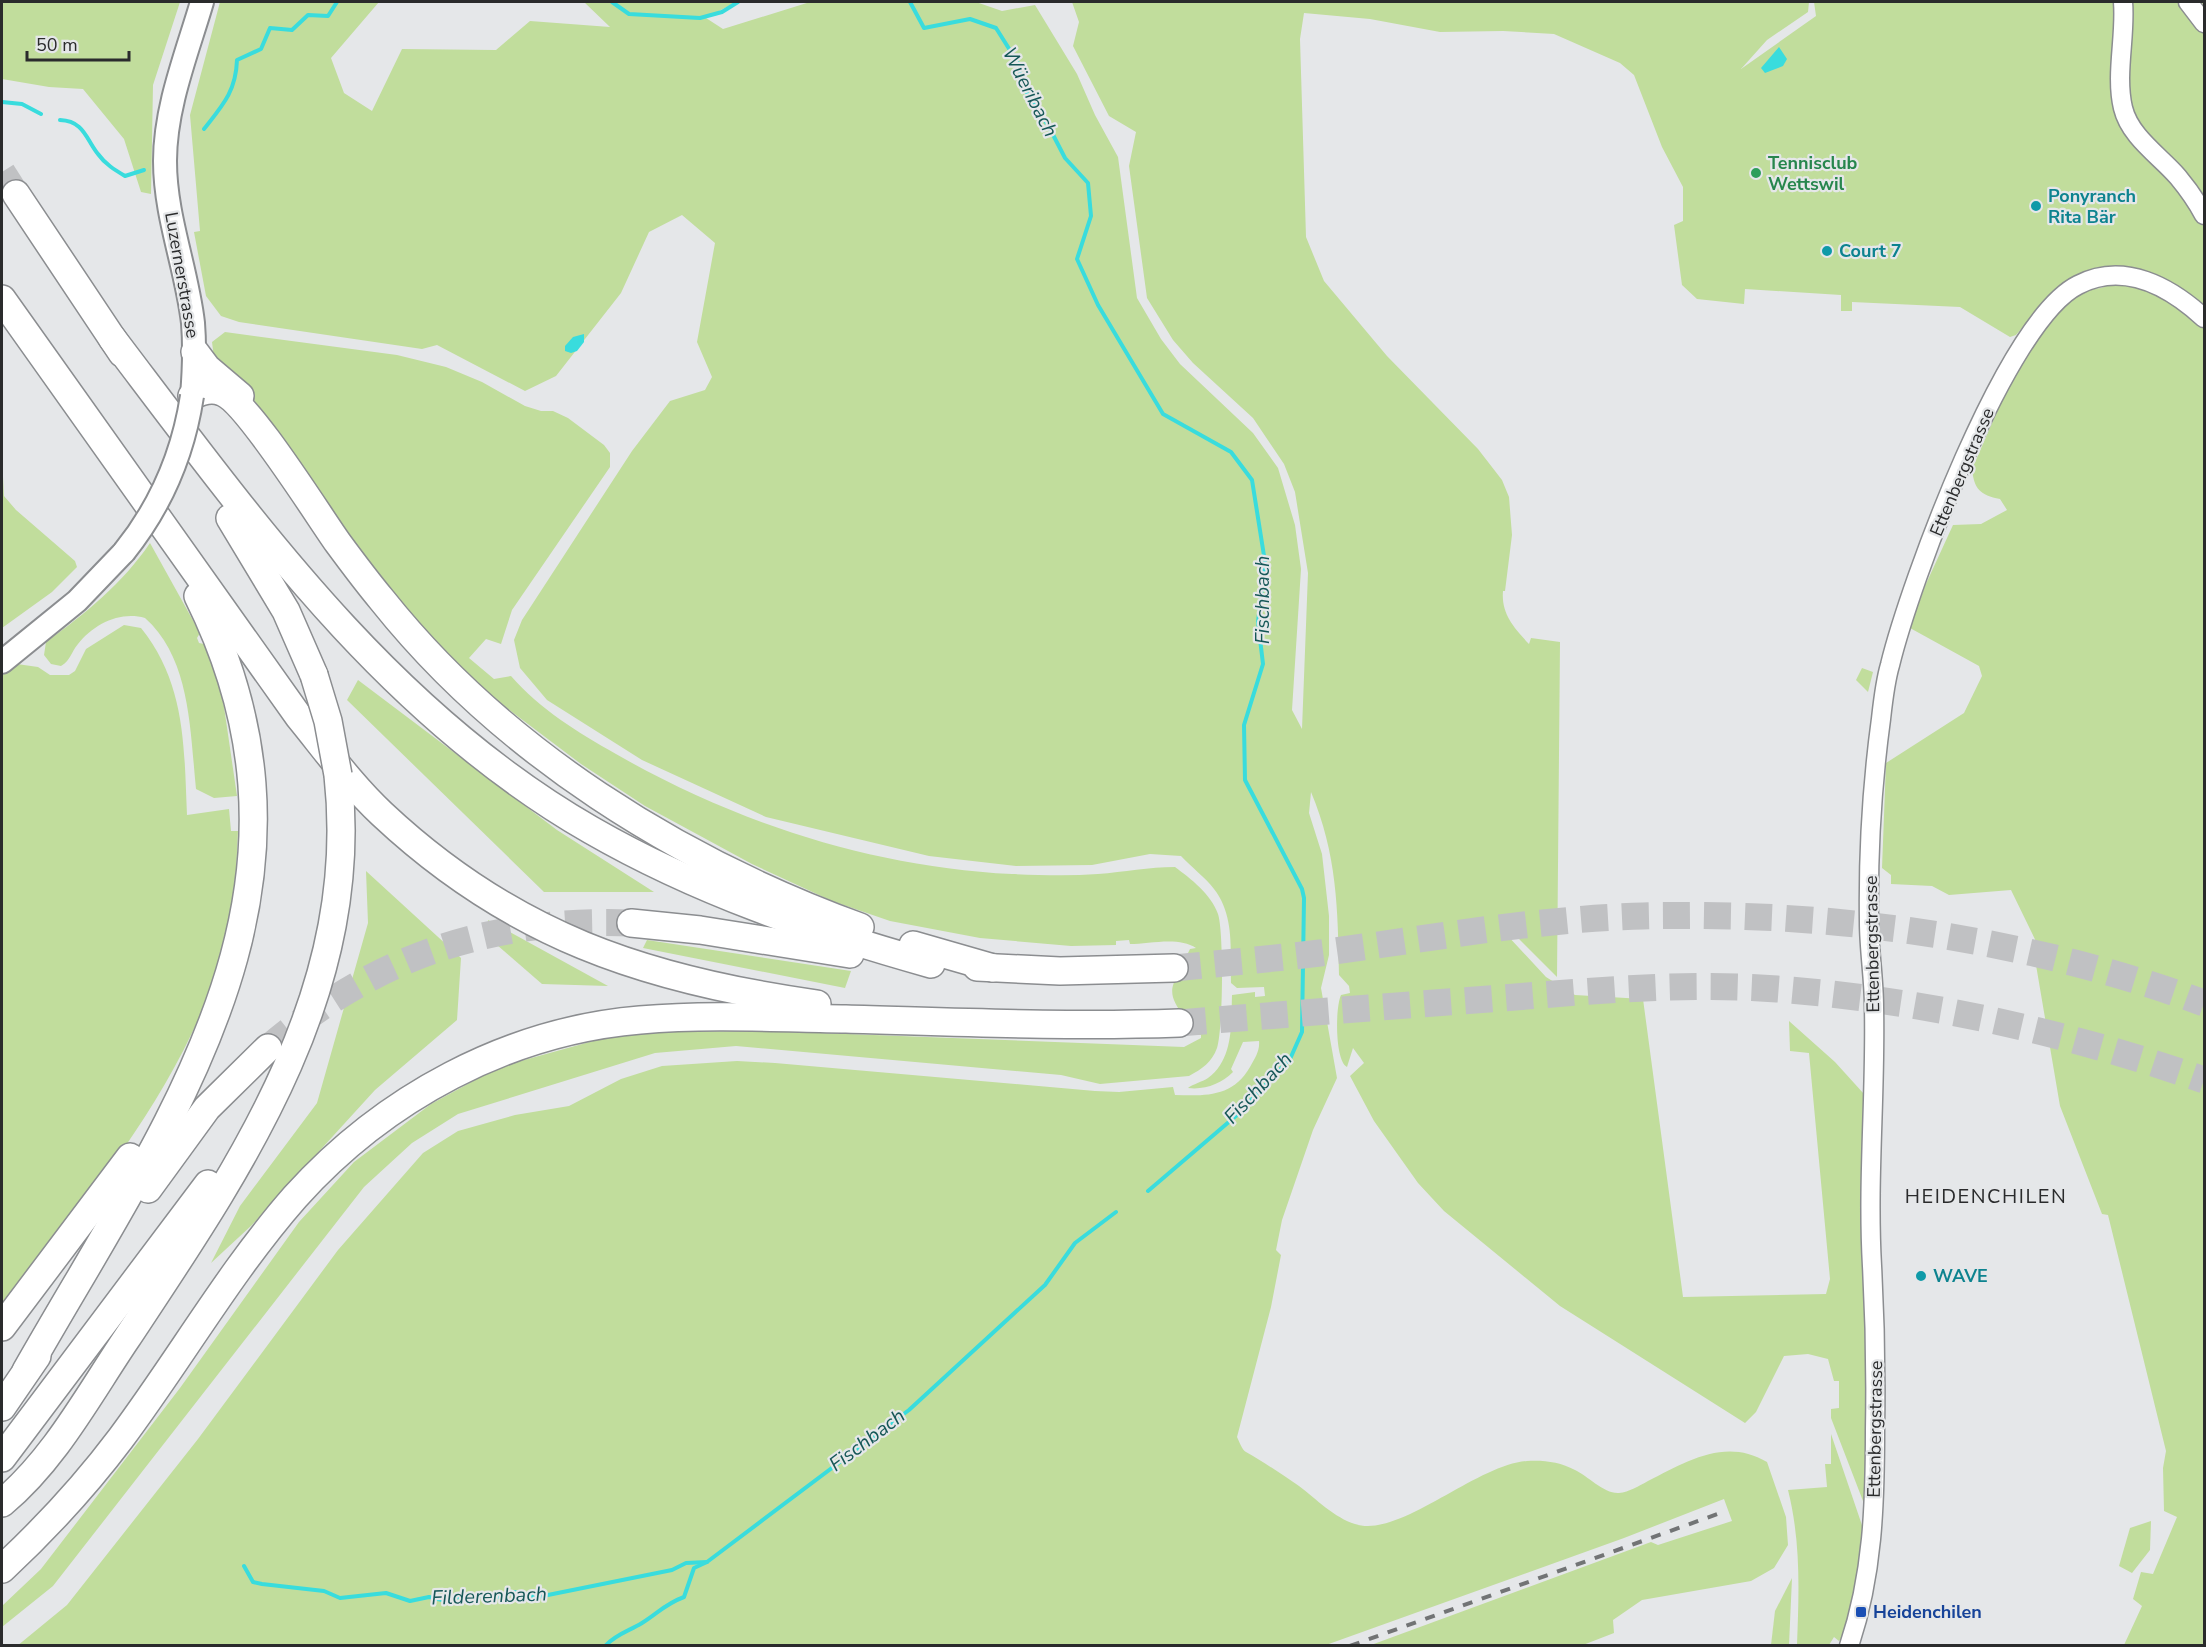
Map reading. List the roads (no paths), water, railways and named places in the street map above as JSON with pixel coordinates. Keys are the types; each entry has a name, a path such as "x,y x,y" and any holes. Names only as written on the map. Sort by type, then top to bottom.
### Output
{"highway":[{"path":"2,1458 212,1178 281,1052 316,997 335,921 342,854 338,775 328,721 314,675 285,611 260,567 16,194"},
{"path":"2,299 299,717 348,778 381,813 415,843 486,897 552,933 606,955 664,974 786,1000 982,1023"},
{"path":"112,338 260,533 313,595 414,698 485,757 584,826 657,864 791,921 931,964"},
{"path":"195,352 207,368 241,398 256,426"},
{"path":"192,396 205,391 222,392 233,399 256,426 371,586 434,658 464,690 522,740 566,773 666,837 737,874 843,921 891,938 993,968"},
{"path":"26,1371 185,1089 219,1007 241,936 251,878 253,820 248,754 234,686 214,628 162,526"},
{"path":"631,923 690,929 789,946 931,964 1102,971 1174,968"},
{"path":"2,1327 134,1151 219,1007"},
{"path":"2,1569 90,1478 272,1224 300,1192 349,1144 387,1115 443,1079 494,1055 580,1029 639,1020 699,1017 1105,1025 1179,1023"},
{"path":"2,1407 193,1126 225,1088 281,1052"},
{"path":"2,1503 24,1483 48,1454 218,1199 251,1143 281,1052"}],"main road":[{"name":"Luzernerstrasse","path":"2,662 77,601 124,552 147,521 171,476 184,438 192,396 195,352 192,322 167,192 165,160 171,109 202,2"}],"street":[{"path":"2123,2 2124,39 2120,87 2124,113 2132,129 2178,177 2205,215"},
{"path":"2187,2 2205,23"},
{"name":"Ettenbergstrasse","path":"1849,1646 1866,1585 1874,1517 1876,1309 1872,1228 1874,1005 1868,925 1880,723 1887,680 1901,628 1944,509 1972,442 2008,370 2052,304 2075,286 2107,275 2129,276 2153,283 2174,294 2205,318"}],"water":[{"path":"1779,47 1787,59 1783,66 1765,73 1761,68"},
{"path":"584,334 584,342 577,351 571,353 565,351 565,346 573,337"}],"waterway":[{"path":"204,129 223,105 231,89 237,60 261,49 270,28 292,30 308,15 328,16 337,2"},
{"name":"Wüeribach","path":"612,2 629,14 700,18 722,12 738,2"},
{"name":"Fischbach","path":"910,2 924,28 970,19 996,28 1018,63 1023,87 1049,127 1065,158 1088,183 1091,216 1077,259 1098,305 1163,414 1231,452 1252,480 1265,562 1258,622 1263,664 1244,725 1245,780 1302,889 1304,898 1302,1032 1290,1059 1237,1115 1148,1191"},
{"path":"2,102 22,104 41,114"},
{"path":"60,120 68,121 79,127 104,161 125,176 144,170"},
{"name":"Fischbach","path":"605,1646 684,1597 694,1568 707,1562 909,1410 1045,1285 1075,1243 1116,1212"},
{"name":"Filderenbach","path":"244,1566 253,1582 262,1584 324,1591 340,1598 386,1593 410,1601 429,1597 442,1600 471,1595 498,1597 514,1592 538,1597 672,1570 686,1563 707,1562"}],"tunnel":[{"path":"2,172 16,194"},
{"path":"1174,968 1320,953 1562,921 1643,916 1786,918 1928,933 1998,946 2068,961 2137,980 2204,1003"},
{"path":"268,1048 309,1016 350,989 393,967 437,949 483,936 530,927 579,923 631,923"},
{"path":"1179,1023 1639,988 1743,987 1832,994 1940,1010 2100,1047 2204,1080"}],"railway":[{"path":"1350,1646 1726,1511"}],"place":[{"name":"Tennisclub Wettswil","path":"1756,173"},
{"name":"Ponyranch Rita Bär","path":"2036,206"},
{"name":"Court 7","path":"1827,251"},
{"name":"WAVE","path":"1921,1276"},
{"name":"Heidenchilen","path":"1861,1612"}],"district":[{"name":"HEIDENCHILEN","path":"1986,1196"}]}
